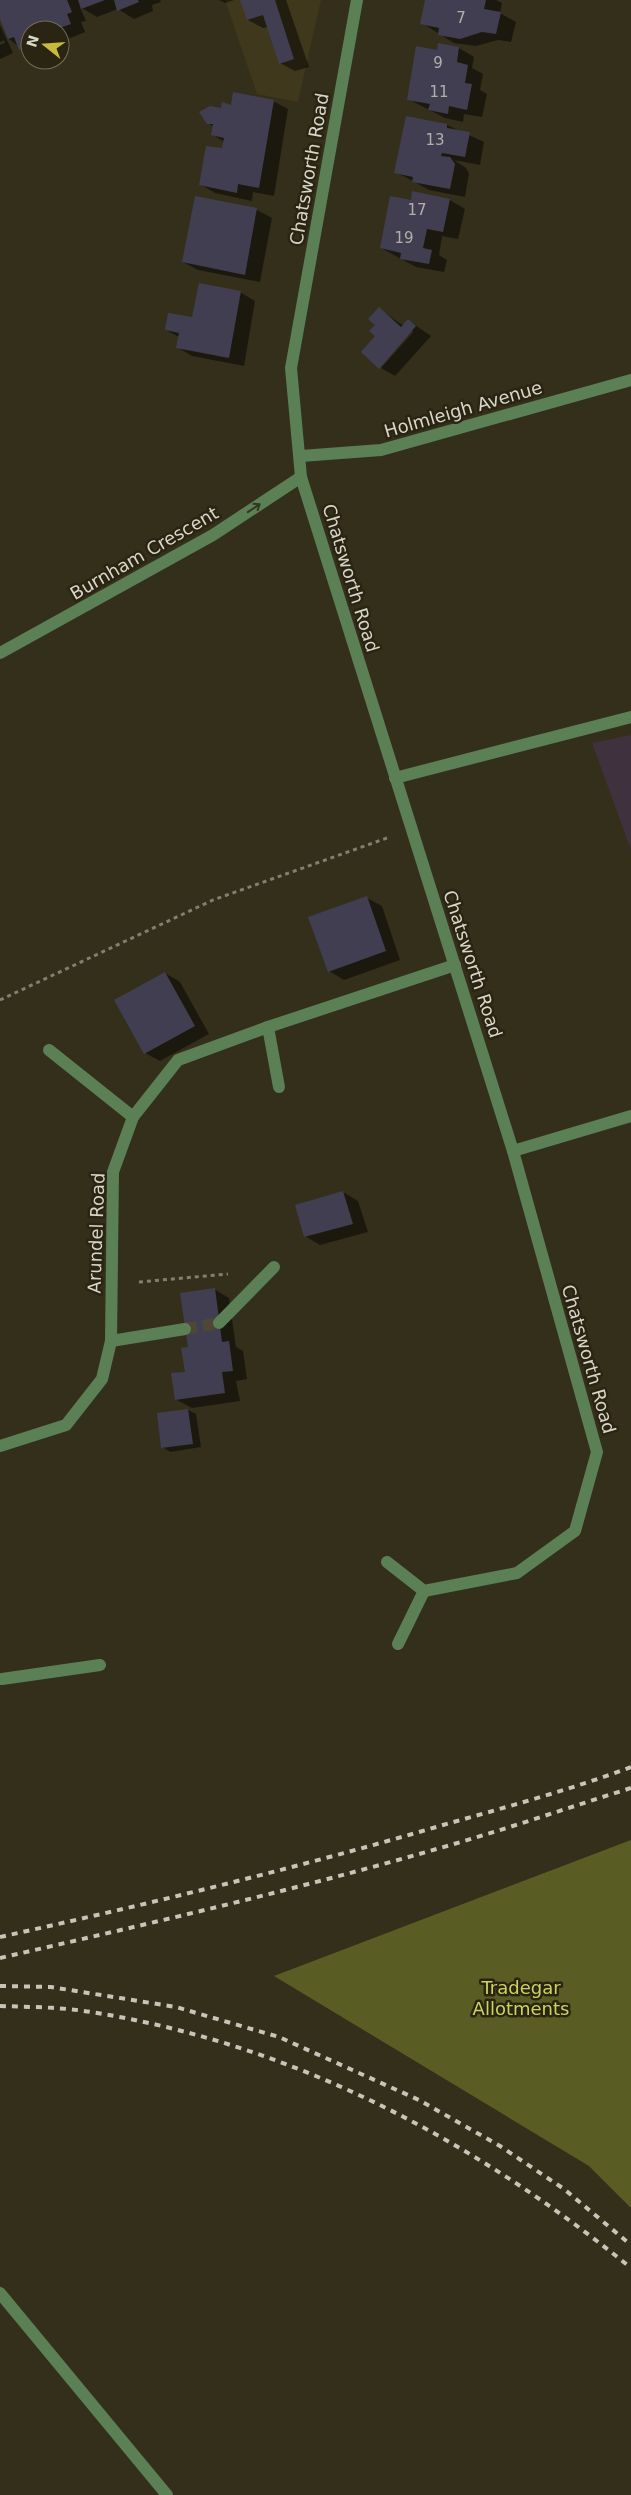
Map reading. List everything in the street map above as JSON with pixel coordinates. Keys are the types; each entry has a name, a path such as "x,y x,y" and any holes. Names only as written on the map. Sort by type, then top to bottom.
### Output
{"street":[{"name":"Chatsworth Road","path":"357,0 291,368 301,456 301,477 513,1151 597,1452 575,1531 517,1574 424,1591"},
{"name":"Holmleigh Avenue","path":"301,456 380,450 631,380"},
{"name":"Burnham Crescent","path":"0,653 213,535 301,477"},
{"path":"395,778 631,717"},
{"name":"Arundel Road","path":"0,1446 66,1425 102,1379 111,1341 113,1172 133,1117 178,1060 268,1027 455,965"},
{"path":"268,1027 279,1087"},
{"path":"49,1050 133,1117"},
{"path":"513,1151 631,1116"},
{"path":"219,1323 274,1267"},
{"path":"111,1341 185,1329"},
{"path":"387,1562 424,1591 398,1644"},
{"path":"0,1676 100,1665"},
{"path":"0,2293 167,2495"}],"path":[{"path":"0,1000 212,900 411,830"},
{"path":"111,1285 241,1273 274,1267"}],"shaded area":[{"path":"225,0 321,0 298,102 257,94"},
{"path":"631,735 631,850 592,743"}],"green space":[{"name":"Tradegar Allotments","path":"631,1840 631,2208 589,2166 274,1976"}],"building":[{"path":"0,0 67,0 72,12 67,14 69,20 20,20 19,50 14,37 8,39 0,19"},
{"path":"78,0 105,0 81,9"},
{"path":"114,0 138,0 139,2 117,11"},
{"path":"240,0 275,0 294,59 279,64 263,15 247,20"},
{"path":"425,0 486,0 484,9 501,12 496,34 482,32 460,39 438,35 439,28 420,24"},
{"path":"438,43 459,47 457,62 468,65 465,83 472,84 467,110 449,106 448,114 428,110 430,104 407,100 416,46 437,50"},
{"path":"233,92 274,100 259,188 238,184 237,193 199,185 206,146 222,148 224,138 211,135 213,124 207,124 199,112 210,106 221,108 222,102 231,105"},
{"path":"406,116 447,124 447,128 470,132 465,157 442,153 441,156 450,157 455,164 450,189 412,182 413,177 394,173"},
{"path":"412,191 450,199 443,232 427,229 423,248 432,250 429,264 400,259 401,253 380,248 390,196 411,200"},
{"path":"195,196 257,208 245,275 182,262"},
{"path":"199,283 241,291 229,358 176,348 179,333 165,330 168,313 192,317"},
{"path":"379,307 401,327 408,319 416,326 379,369 361,352 375,336 369,331 375,325 368,319"},
{"path":"367,896 386,951 328,972 308,917"},
{"path":"165,972 195,1026 144,1054 114,1000"},
{"path":"343,1191 353,1224 304,1237 295,1205"},
{"path":"215,1288 222,1342 229,1341 233,1371 222,1372 225,1393 175,1400 171,1373 185,1372 181,1348 188,1347 180,1293"},
{"path":"188,1409 193,1444 161,1448 157,1413"}],"tunnel":[{"path":"185,1329 219,1323"}],"railway":[{"path":"0,1937 112,1912 278,1871 538,1798 631,1767"},
{"path":"0,1958 331,1878 464,1841 631,1788"},
{"path":"0,1986 51,1987 176,2007 279,2037 419,2100 500,2146 564,2189 631,2245"},
{"path":"0,2006 80,2010 166,2027 239,2048 309,2073 378,2104 444,2139 509,2178 631,2268"}]}
